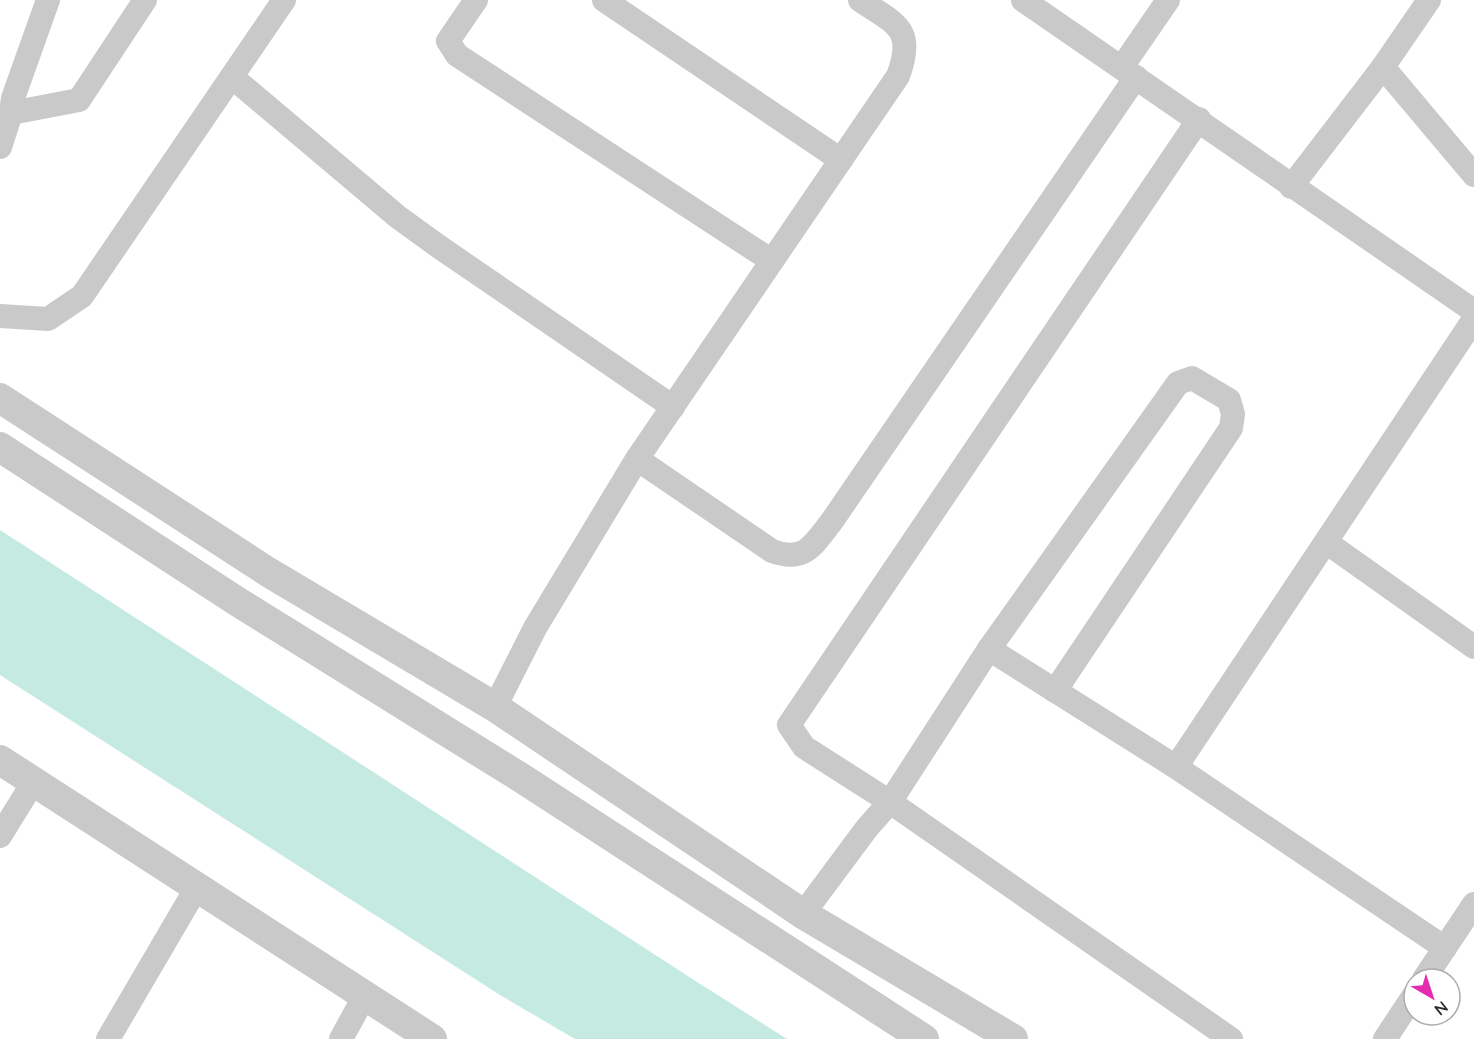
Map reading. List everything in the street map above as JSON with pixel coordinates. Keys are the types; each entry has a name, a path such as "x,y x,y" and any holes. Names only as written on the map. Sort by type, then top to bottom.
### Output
{"street":[{"path":"0,147 13,99 48,0"},
{"path":"11,113 79,100 145,0"},
{"path":"0,316 48,319 82,296 284,0"},
{"path":"476,0 448,41 457,55 772,261"},
{"path":"604,0 841,160"},
{"path":"495,707 535,628 637,459 898,76 906,42 895,24 860,0"},
{"path":"1023,0 1199,119 1291,187 1474,311"},
{"path":"637,459 772,551 786,556 795,556 805,551 832,521 1129,72 1168,0"},
{"path":"1291,187 1383,67 1429,0"},
{"path":"1383,67 1474,175"},
{"path":"231,77 398,217 673,407"},
{"path":"1199,119 789,725 804,747 890,802 1231,1039"},
{"path":"1176,767 1474,319"},
{"path":"803,914 867,828 890,802 989,649 1178,383 1192,378 1229,400 1233,414 1231,428 1056,691"},
{"path":"0,398 268,572 495,707 803,914 1013,1039"},
{"path":"0,447 238,602 514,773 924,1039"},
{"path":"1326,542 1474,647"},
{"path":"989,649 1176,767 1445,948"},
{"path":"0,759 432,1039"},
{"path":"0,836 34,781"},
{"path":"108,1039 197,887"},
{"path":"1433,967 1474,904"},
{"path":"341,1039 365,995"},
{"path":"1384,1039 1402,1013"}],"shaded area":[{"path":"0,530 787,1039 575,1039 500,995 0,675"}]}
